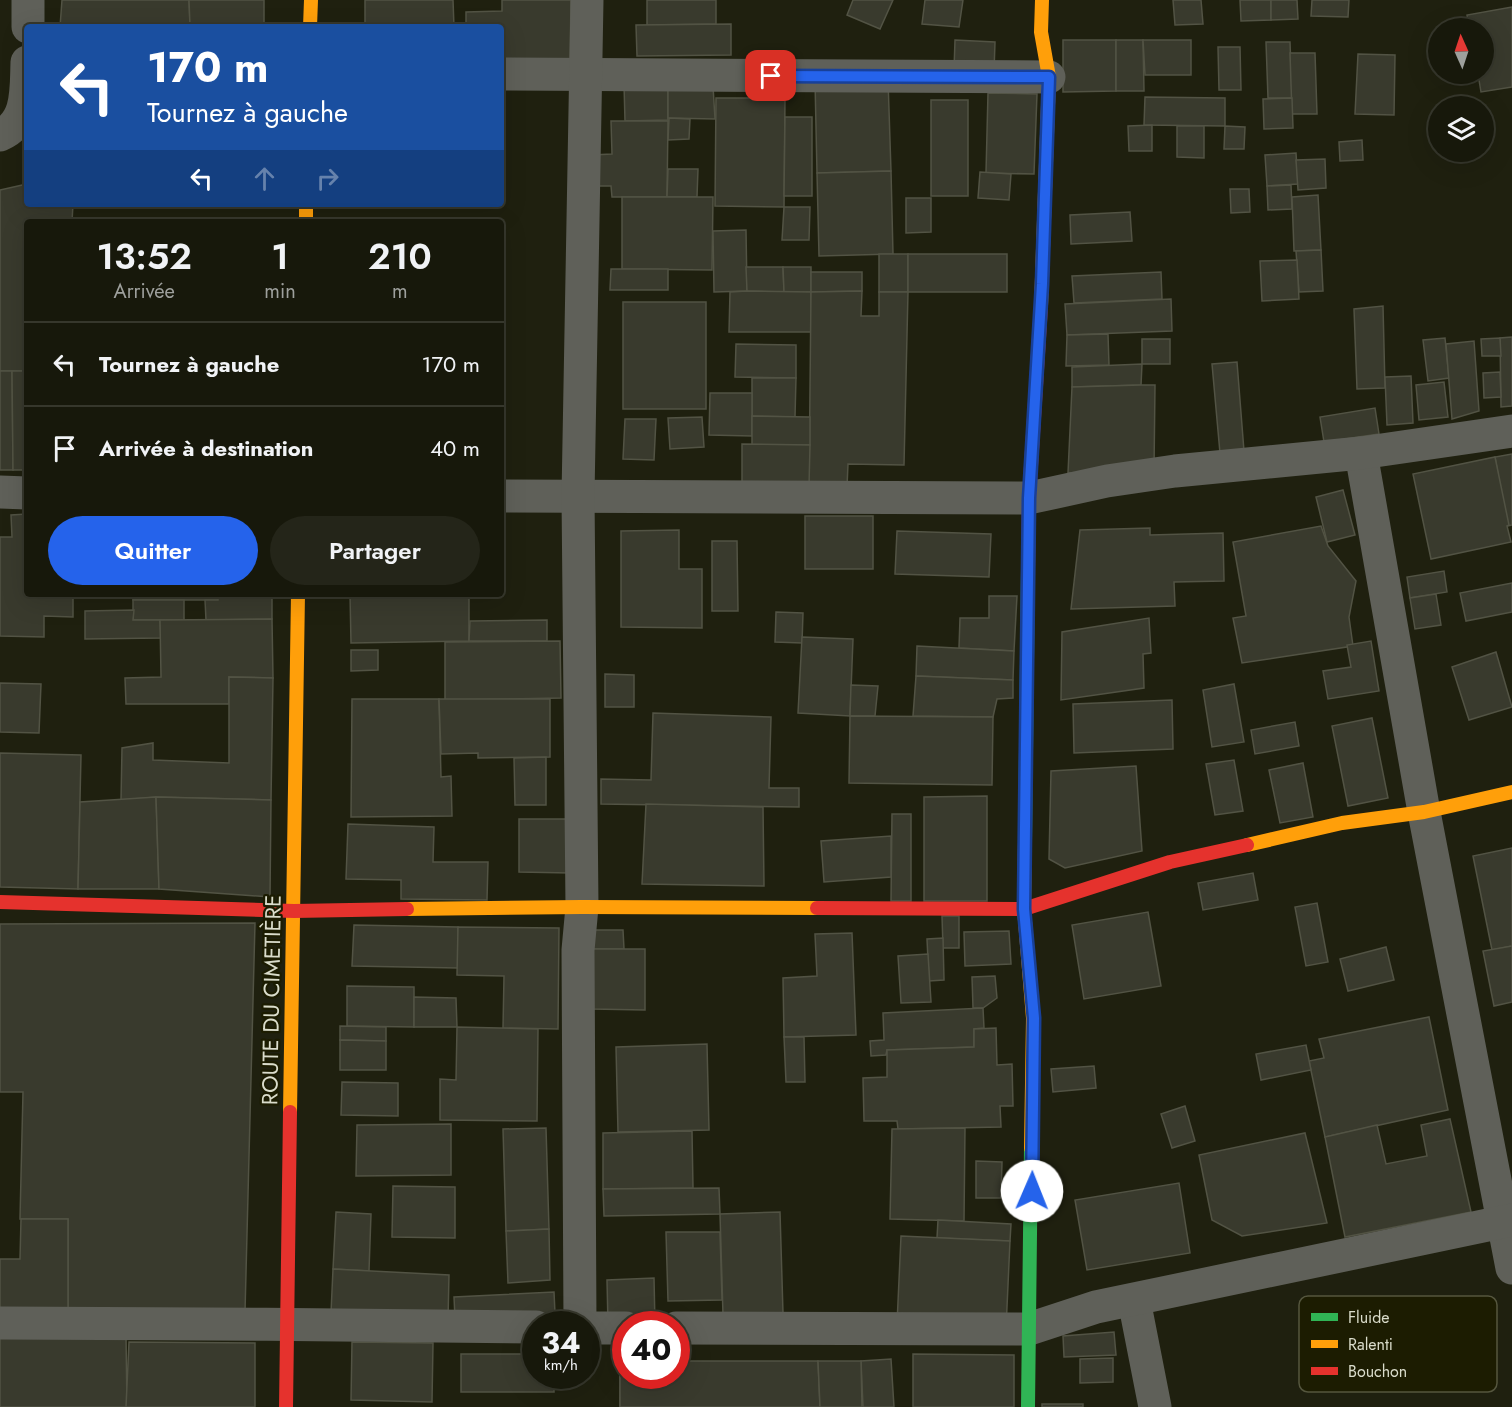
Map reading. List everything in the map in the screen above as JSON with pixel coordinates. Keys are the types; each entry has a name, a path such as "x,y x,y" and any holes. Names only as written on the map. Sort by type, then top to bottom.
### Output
{"main road":[{"path":"310,24 311,0"},
{"path":"1028,1407 1034,1018 1024,909 1029,498 1042,284 1049,77 1041,32 1042,0"},
{"name":"ROUTE DU CIMETIÈRE","path":"286,1407 298,597"},
{"path":"0,902 294,911 582,907 1024,909 1170,862 1342,823 1424,812 1512,792"}],"street":[{"path":"28,0 28,24"},
{"path":"580,1311 578,950 582,907 578,496 587,0"},
{"path":"504,74 1049,77"},
{"path":"10,127 24,99"},
{"path":"504,496 1029,498 1175,471 1361,453 1512,431"},
{"path":"1361,453 1424,812 1507,1221 1512,1268"},
{"path":"0,492 24,493"},
{"path":"690,1328 1029,1329 1096,1307 1507,1221"},
{"path":"1134,1300 1155,1407"},
{"path":"0,1323 522,1327"}],"building":[{"path":"62,0 189,0 190,24 60,24"},
{"path":"189,0 264,0 264,24 190,24"},
{"path":"365,0 453,0 454,24 365,24"},
{"path":"502,0 571,0 570,66 504,65 504,24 466,24 466,12 502,11"},
{"path":"647,0 716,0 716,24 647,25"},
{"path":"853,0 893,0 880,29 847,15"},
{"path":"925,0 963,0 959,27 922,24"},
{"path":"1173,0 1201,0 1203,24 1175,25"},
{"path":"1240,0 1271,0 1271,20 1241,21"},
{"path":"1271,0 1297,0 1298,19 1271,20"},
{"path":"1312,0 1349,0 1348,17 1311,16"},
{"path":"1512,7 1512,87 1481,92 1480,84 1494,84 1494,18 1467,18 1467,15"},
{"path":"731,24 731,55 637,56 636,25"},
{"path":"955,40 995,42 994,72 954,70"},
{"path":"1063,40 1116,40 1116,91 1063,92"},
{"path":"1116,40 1143,40 1144,91 1116,91"},
{"path":"1143,40 1191,40 1191,75 1145,75"},
{"path":"1266,42 1290,42 1292,98 1268,98"},
{"path":"1218,47 1240,47 1241,90 1219,90"},
{"path":"1290,53 1315,53 1317,114 1292,114"},
{"path":"1358,54 1395,55 1394,115 1355,114"},
{"path":"888,79 891,171 817,173 815,81"},
{"path":"624,84 668,84 668,120 625,121"},
{"path":"668,84 713,86 715,119 668,118"},
{"path":"988,93 1037,94 1034,174 986,173"},
{"path":"1145,97 1225,98 1225,126 1144,125"},
{"path":"716,98 785,98 784,207 715,206"},
{"path":"1292,98 1293,128 1264,129 1263,99"},
{"path":"931,100 968,100 968,196 931,196"},
{"path":"785,117 812,117 812,196 784,196"},
{"path":"669,118 690,119 689,139 668,140"},
{"path":"611,121 668,121 667,197 612,197 611,186 591,186 591,155 612,154"},
{"path":"1152,125 1152,151 1129,151 1128,126"},
{"path":"1177,126 1204,126 1204,158 1177,157"},
{"path":"1225,126 1245,127 1244,149 1224,149"},
{"path":"1362,140 1363,160 1340,161 1339,142"},
{"path":"1296,153 1298,184 1267,186 1265,155"},
{"path":"1325,159 1326,188 1298,190 1296,160"},
{"path":"668,169 698,169 697,197 667,197"},
{"path":"891,171 893,254 819,256 817,173"},
{"path":"980,172 1011,174 1009,200 978,198"},
{"path":"24,185 24,207 73,207 72,219 24,219 24,371 0,371 0,190"},
{"path":"1291,185 1292,209 1268,210 1267,186"},
{"path":"1230,189 1249,189 1250,212 1231,213"},
{"path":"1318,195 1321,250 1294,251 1292,197"},
{"path":"622,197 713,197 712,270 622,269"},
{"path":"906,198 931,198 931,232 906,233"},
{"path":"784,207 810,207 809,240 782,240"},
{"path":"1130,212 1132,241 1071,244 1070,215"},
{"path":"746,230 747,291 714,292 713,231"},
{"path":"1321,250 1323,291 1299,292 1296,251"},
{"path":"879,254 908,254 908,292 879,292"},
{"path":"908,254 1007,254 1007,292 908,292"},
{"path":"1297,260 1299,299 1262,301 1260,261"},
{"path":"746,267 783,267 784,292 747,291"},
{"path":"783,267 811,267 811,292 784,292"},
{"path":"611,269 668,269 668,290 610,290"},
{"path":"811,272 862,272 862,291 811,292"},
{"path":"1161,272 1162,299 1074,303 1072,276"},
{"path":"862,291 861,316 879,316 879,292 908,292 904,465 848,464 847,487 809,486 811,292"},
{"path":"730,292 811,292 811,332 729,332"},
{"path":"1171,299 1172,331 1067,335 1065,304"},
{"path":"623,302 706,302 706,409 623,409"},
{"path":"1383,306 1385,388 1357,389 1354,309"},
{"path":"1108,334 1109,365 1066,366 1067,335"},
{"path":"1512,337 1512,406 1501,407 1500,338"},
{"path":"1445,338 1449,378 1428,381 1423,340"},
{"path":"1500,338 1501,356 1482,356 1481,339"},
{"path":"1142,339 1170,339 1170,364 1142,364"},
{"path":"1474,341 1479,411 1452,419 1446,344"},
{"path":"736,344 796,345 796,378 735,377"},
{"path":"1237,362 1244,451 1220,453 1212,364"},
{"path":"1142,364 1141,385 1072,387 1072,367"},
{"path":"0,371 12,371 13,470 0,470"},
{"path":"12,371 24,371 24,470 13,470"},
{"path":"1500,372 1501,397 1484,398 1483,373"},
{"path":"1411,376 1413,423 1387,425 1385,377"},
{"path":"752,378 796,378 795,417 752,416"},
{"path":"1444,382 1448,417 1419,420 1416,385"},
{"path":"1155,385 1154,470 1068,473 1072,387"},
{"path":"710,393 752,393 752,436 709,435"},
{"path":"1375,408 1379,434 1324,442 1320,417"},
{"path":"752,416 810,417 810,445 752,445"},
{"path":"702,417 704,447 670,449 668,418"},
{"path":"625,419 656,419 654,460 623,459"},
{"path":"742,444 810,445 809,486 742,486"},
{"path":"1512,454 1512,525 1507,526 1495,457"},
{"path":"1495,457 1511,542 1431,559 1413,474"},
{"path":"1343,490 1355,535 1327,542 1316,497"},
{"path":"24,514 24,597 73,597 73,617 44,616 44,637 0,636 0,537 12,537 11,515"},
{"path":"805,516 873,516 873,569 805,569"},
{"path":"1321,526 1328,546 1356,581 1349,617 1353,646 1242,663 1233,618 1246,616 1233,542"},
{"path":"1150,528 1150,535 1223,533 1224,581 1174,582 1175,606 1071,609 1080,530"},
{"path":"679,530 679,569 702,569 702,628 621,627 621,531"},
{"path":"897,531 991,534 989,577 895,574"},
{"path":"712,541 737,541 738,611 712,611"},
{"path":"1444,571 1447,592 1410,598 1407,577"},
{"path":"1512,583 1512,612 1466,621 1460,593"},
{"path":"1436,594 1441,625 1415,629 1410,598"},
{"path":"989,596 1017,596 1014,651 959,648 960,618 989,618"},
{"path":"133,597 218,597 218,600 133,600"},
{"path":"218,597 272,597 272,619 206,620 205,600 218,600"},
{"path":"350,597 469,597 469,641 351,643"},
{"path":"133,600 184,600 184,620 133,620"},
{"path":"134,610 133,620 160,620 161,638 85,639 85,611"},
{"path":"776,612 803,613 802,643 775,642"},
{"path":"1149,618 1151,653 1143,654 1144,688 1061,700 1062,632"},
{"path":"272,619 273,678 229,677 229,704 126,704 125,678 161,677 160,620"},
{"path":"547,620 547,641 469,641 470,621"},
{"path":"802,637 853,639 850,716 798,713"},
{"path":"560,641 561,698 445,700 445,642"},
{"path":"1371,641 1379,691 1328,699 1323,671 1351,667 1347,645"},
{"path":"917,646 1014,651 1013,680 916,676"},
{"path":"351,650 378,650 378,670 351,671"},
{"path":"1496,652 1512,707 1469,720 1452,667"},
{"path":"605,674 634,675 634,707 605,707"},
{"path":"916,676 1013,680 1013,698 997,699 993,717 913,716"},
{"path":"229,677 273,678 271,800 156,797 121,800 122,748 153,743 153,760 229,763"},
{"path":"0,683 41,684 39,733 0,732"},
{"path":"1234,684 1244,742 1212,747 1203,690"},
{"path":"851,685 878,686 875,716 850,716"},
{"path":"352,699 439,699 441,777 451,776 452,816 351,817"},
{"path":"439,699 550,699 550,757 478,758 478,753 441,754"},
{"path":"1172,700 1173,749 1074,753 1073,704"},
{"path":"653,713 771,717 769,788 799,788 799,807 601,804 601,779 651,780"},
{"path":"850,716 993,717 992,785 849,783"},
{"path":"1372,718 1388,798 1348,806 1332,726"},
{"path":"1295,722 1299,746 1255,754 1251,730"},
{"path":"0,753 81,755 78,889 0,887"},
{"path":"546,757 546,805 515,805 514,758"},
{"path":"1234,760 1243,811 1215,815 1206,764"},
{"path":"1303,763 1313,817 1280,823 1269,770"},
{"path":"1136,766 1142,851 1065,868 1049,859 1051,771"},
{"path":"987,796 987,901 924,901 924,797"},
{"path":"156,797 159,889 78,889 80,802"},
{"path":"156,797 271,800 270,897 159,889"},
{"path":"646,804 763,807 764,886 642,884"},
{"path":"892,814 911,814 911,901 891,901"},
{"path":"519,819 571,819 570,873 519,872"},
{"path":"348,824 434,827 433,862 488,862 487,900 401,899 401,880 346,879"},
{"path":"891,836 891,877 824,882 821,841"},
{"path":"1512,848 1512,946 1492,950 1473,856"},
{"path":"1253,873 1258,900 1203,910 1198,883"},
{"path":"1317,903 1328,962 1306,966 1295,907"},
{"path":"1148,912 1161,986 1084,999 1072,925"},
{"path":"942,916 959,916 959,948 943,948"},
{"path":"255,923 245,1312 68,1310 68,1219 20,1219 23,1092 0,1092 0,924"},
{"path":"354,925 458,927 458,968 352,966"},
{"path":"458,927 559,928 558,1029 503,1028 504,976 457,975"},
{"path":"592,930 623,930 624,949 592,949"},
{"path":"1009,931 1011,964 965,966 964,932"},
{"path":"852,933 856,1035 784,1037 783,978 817,976 815,934"},
{"path":"943,938 944,980 929,981 927,939"},
{"path":"1512,946 1512,1002 1494,1006 1483,951"},
{"path":"1386,947 1394,980 1348,991 1340,959"},
{"path":"592,949 645,949 645,1010 592,1009"},
{"path":"928,954 931,1002 901,1003 898,956"},
{"path":"995,976 997,998 983,1008 973,1008 972,977"},
{"path":"347,986 414,987 414,1027 347,1026"},
{"path":"414,997 456,998 457,1027 414,1027"},
{"path":"983,1008 984,1028 974,1029 974,1047 887,1050 886,1055 871,1056 870,1041 884,1040 883,1013"},
{"path":"1429,1017 1448,1110 1325,1137 1309,1061 1324,1058 1319,1039"},
{"path":"340,1026 386,1027 386,1041 340,1040"},
{"path":"457,1027 538,1029 537,1121 440,1120 440,1079 456,1080"},
{"path":"996,1028 997,1065 1012,1064 1013,1106 1000,1106 1001,1127 898,1129 897,1121 864,1121 863,1078 887,1077 887,1050 974,1047 974,1029"},
{"path":"784,1037 804,1037 805,1082 786,1082"},
{"path":"340,1040 386,1041 386,1070 340,1070"},
{"path":"707,1044 709,1130 618,1132 616,1047"},
{"path":"1306,1045 1311,1070 1261,1080 1256,1054"},
{"path":"1094,1066 1096,1088 1053,1092 1051,1069"},
{"path":"342,1082 398,1083 398,1116 341,1115"},
{"path":"1185,1106 1195,1141 1172,1148 1161,1114"},
{"path":"1450,1119 1471,1212 1345,1237 1325,1137 1377,1125 1386,1164 1427,1156 1421,1125"},
{"path":"451,1124 451,1175 356,1176 357,1125"},
{"path":"546,1128 549,1229 506,1231 503,1129"},
{"path":"965,1128 964,1221 890,1219 892,1129"},
{"path":"692,1131 693,1188 603,1189 603,1133"},
{"path":"1305,1133 1327,1223 1242,1236 1212,1220 1199,1155"},
{"path":"976,1161 1002,1162 1001,1198 976,1198"},
{"path":"1179,1183 1190,1253 1087,1270 1075,1200"},
{"path":"393,1186 455,1187 455,1238 392,1237"},
{"path":"719,1188 720,1214 604,1216 603,1189"},
{"path":"336,1212 371,1214 369,1271 333,1269"},
{"path":"780,1212 783,1313 723,1315 720,1214"},
{"path":"21,1219 68,1219 68,1310 0,1310 0,1259 20,1259"},
{"path":"938,1220 1011,1224 1010,1241 937,1238"},
{"path":"549,1229 550,1280 508,1283 506,1231"},
{"path":"666,1232 720,1232 722,1300 668,1301"},
{"path":"901,1236 1010,1241 1006,1329 897,1324"},
{"path":"333,1269 449,1275 448,1320 331,1313"},
{"path":"654,1278 655,1311 612,1311 612,1324 608,1324 607,1280"},
{"path":"554,1292 555,1311 522,1311 522,1315 455,1318 454,1297"},
{"path":"1114,1332 1116,1355 1064,1357 1063,1336"},
{"path":"126,1335 127,1407 0,1407 0,1337"},
{"path":"129,1342 255,1343 255,1407 126,1407"},
{"path":"352,1342 433,1343 432,1402 351,1400"},
{"path":"461,1354 522,1354 522,1389 554,1389 554,1392 461,1392"},
{"path":"913,1354 1014,1355 1014,1407 913,1407"},
{"path":"1113,1358 1113,1382 1080,1383 1080,1359"},
{"path":"891,1359 894,1407 863,1407 861,1361"},
{"path":"690,1361 818,1361 820,1407 620,1407 620,1389 690,1389"},
{"path":"818,1361 861,1361 862,1407 820,1407"},
{"path":"620,1389 667,1389 667,1407 620,1407"},
{"path":"1042,1404 1083,1404 1083,1407 1042,1407"}],"traffic: fast":[{"path":"1025,842 1028,570"},
{"path":"1028,1407 1031,1148"}],"traffic: slow":[{"path":"310,24 311,0"},
{"path":"1041,306 1049,77 1041,32 1042,0"},
{"path":"306,207 306,219"},
{"path":"290,1112 298,597"},
{"path":"1247,845 1342,823 1424,812 1512,792"},
{"path":"1025,842 1024,909 1033,1018 1031,1148"},
{"path":"407,909 817,908"}],"traffic: jam":[{"path":"1028,570 1029,498 1041,306"},
{"path":"817,908 1024,909 1170,862 1247,845"},
{"path":"0,902 294,911 407,909"},
{"path":"286,1407 290,1112"}],"route":[{"path":"771,76 1049,77 1042,284 1029,498 1024,909 1034,1018 1032,1191"}]}
